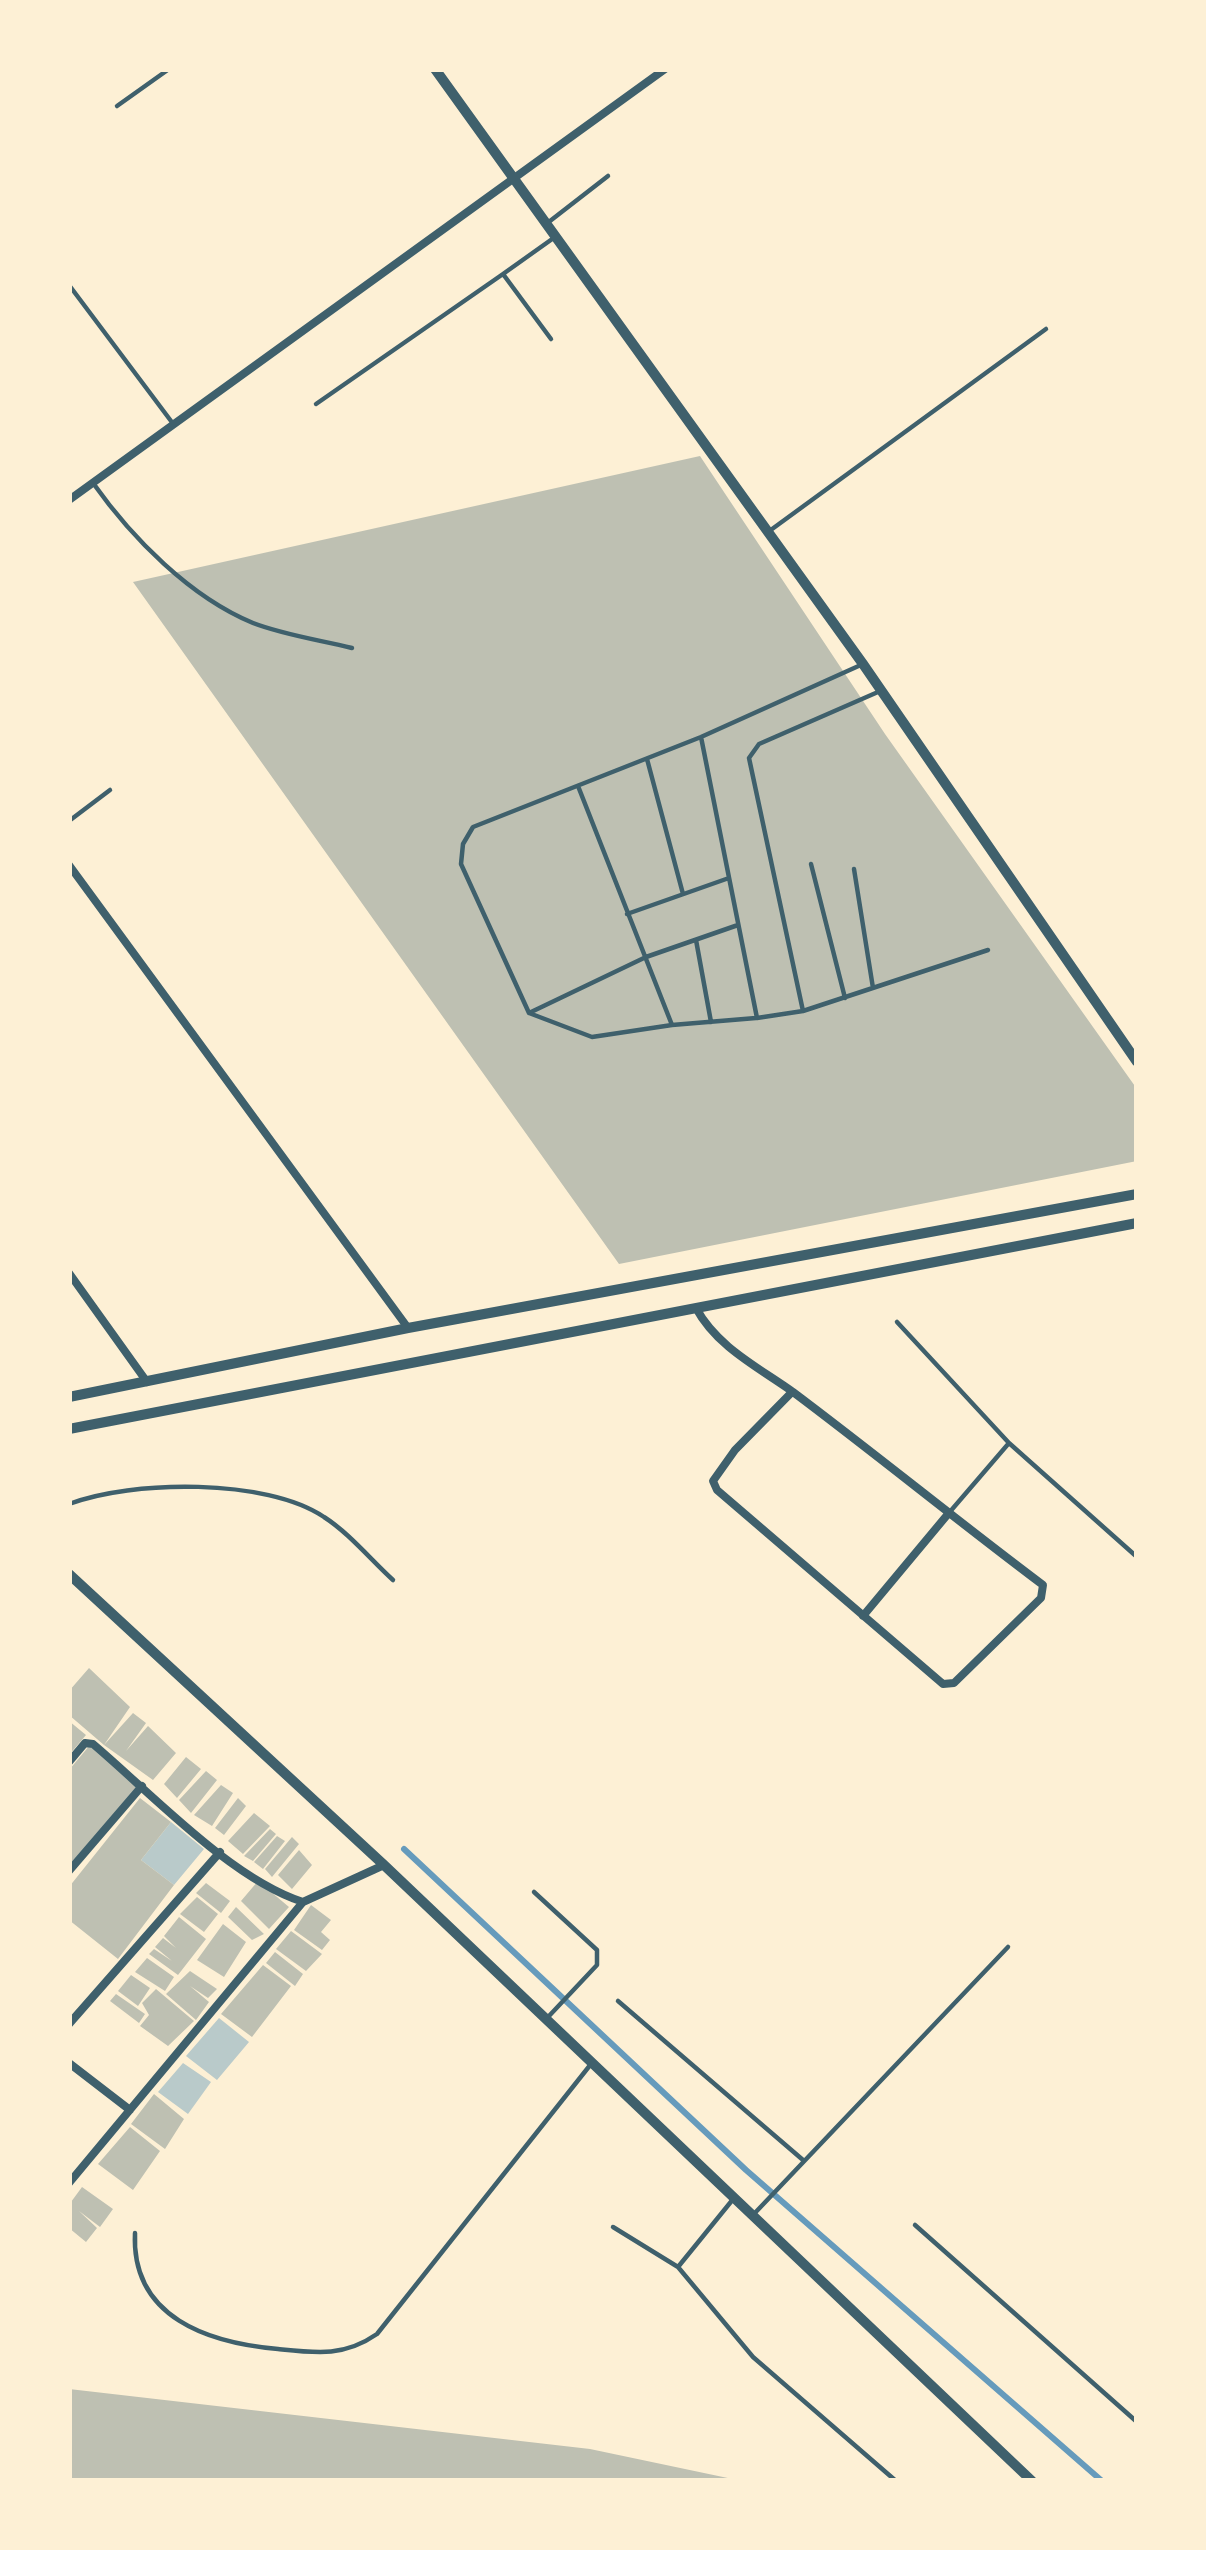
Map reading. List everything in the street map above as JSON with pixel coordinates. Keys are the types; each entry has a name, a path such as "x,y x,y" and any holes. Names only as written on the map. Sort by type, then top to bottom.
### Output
{"street":[{"path":"435,69 863,664 1137,1062"},
{"path":"69,500 665,69"},
{"path":"69,865 407,1328"},
{"path":"69,1397 407,1328 1137,1194"},
{"path":"69,1430 1137,1223"},
{"path":"69,1273 147,1382"},
{"path":"695,1307 707,1328 793,1392 1043,1585 1041,1598 948,1684 717,1490 713,1481 735,1450 793,1392"},
{"path":"863,1616 948,1514"},
{"path":"69,1574 384,1864 1033,2481"},
{"path":"69,1762 89,1742 220,1852 285,1896 303,1902"},
{"path":"69,1871 142,1785"},
{"path":"69,2024 220,1852"},
{"path":"69,2183 303,1902 384,1864"},
{"path":"69,2063 130,2110"}],"lane":[{"path":"117,106 169,69"},
{"path":"546,224 608,176"},
{"path":"316,404 555,237"},
{"path":"503,274 550,340"},
{"path":"69,285 174,424"},
{"path":"768,532 1046,329"},
{"path":"93,483 160,557 217,604 255,624 352,648"},
{"path":"863,664 700,737 473,827 463,844 461,864 529,1013 592,1037 803,1011 988,950"},
{"path":"803,1011 748,758 759,744 881,690"},
{"path":"700,737 757,1018"},
{"path":"647,759 683,894"},
{"path":"578,786 672,1025"},
{"path":"69,821 110,790"},
{"path":"811,864 845,998"},
{"path":"854,869 873,988"},
{"path":"627,914 729,878"},
{"path":"529,1013 646,956 738,926"},
{"path":"696,940 711,1022"},
{"path":"897,1322 1009,1443 1137,1556"},
{"path":"948,1514 1009,1443"},
{"path":"69,1504 132,1487 242,1492 284,1500 324,1516 393,1580"},
{"path":"534,1892 597,1950 597,1965 545,2020"},
{"path":"752,2216 1008,1947"},
{"path":"618,2001 803,2160"},
{"path":"135,2234 134,2254 154,2297 196,2333 241,2346 330,2354 347,2350 377,2334 591,2064"},
{"path":"678,2266 734,2198"},
{"path":"915,2225 1137,2422"},
{"path":"613,2227 678,2266 753,2357 896,2481"}],"shaded area":[{"path":"171,1822 204,1849 174,1885 141,1860"},
{"path":"219,2018 249,2042 217,2080 186,2056"},
{"path":"183,2063 211,2082 188,2114 158,2092"}],"building":[{"path":"700,456 885,734 1137,1089 1137,1161 619,1264 133,582"},
{"path":"89,1668 130,1707 104,1745 69,1715 69,1691"},
{"path":"133,1713 146,1723 126,1751 148,1726 176,1753 153,1780 104,1745"},
{"path":"69,1721 86,1735 69,1755"},
{"path":"90,1745 138,1787 69,1870 69,1770"},
{"path":"186,1757 201,1769 177,1798 164,1784"},
{"path":"206,1771 217,1780 191,1813 179,1800"},
{"path":"221,1785 233,1793 212,1826 194,1815"},
{"path":"140,1798 171,1822 141,1860 174,1885 118,1959 69,1920 69,1887"},
{"path":"238,1798 246,1806 224,1835 215,1828"},
{"path":"254,1813 270,1826 243,1854 228,1841"},
{"path":"270,1829 276,1834 253,1861 244,1856"},
{"path":"277,1836 285,1841 263,1869 254,1862"},
{"path":"292,1837 299,1844 272,1877 265,1869"},
{"path":"299,1850 312,1865 292,1889 278,1875"},
{"path":"258,1881 289,1907 269,1929 241,1901"},
{"path":"206,1883 230,1901 221,1913 196,1893"},
{"path":"197,1897 218,1914 204,1932 180,1914"},
{"path":"311,1905 331,1920 321,1932 330,1940 322,1950 294,1930"},
{"path":"236,1907 264,1934 252,1940 228,1917"},
{"path":"179,1917 206,1939 178,1975 149,1954 154,1949 172,1961 155,1947 163,1938 176,1948 164,1936"},
{"path":"223,1924 246,1942 224,1977 197,1960"},
{"path":"291,1931 322,1954 306,1971 276,1949"},
{"path":"275,1952 303,1974 295,1986 266,1963"},
{"path":"147,1958 174,1977 165,1991 135,1972"},
{"path":"263,1965 291,1986 252,2037 221,2014"},
{"path":"190,1971 217,1989 208,1998 190,1986 209,2002 196,2020 166,1994"},
{"path":"131,1975 150,1988 138,2006 118,1991"},
{"path":"156,1989 194,2021 168,2046 140,2026 149,2015 142,2003"},
{"path":"116,1994 145,2014 139,2023 110,2001"},
{"path":"154,2094 184,2119 165,2149 131,2124"},
{"path":"130,2127 160,2151 133,2190 98,2164"},
{"path":"82,2187 113,2209 100,2227 79,2211 97,2228 86,2242 69,2228 71,2202"},
{"path":"69,2389 590,2449 742,2481 69,2481"}],"waterway":[{"path":"404,1849 746,2170 1102,2481"}]}
